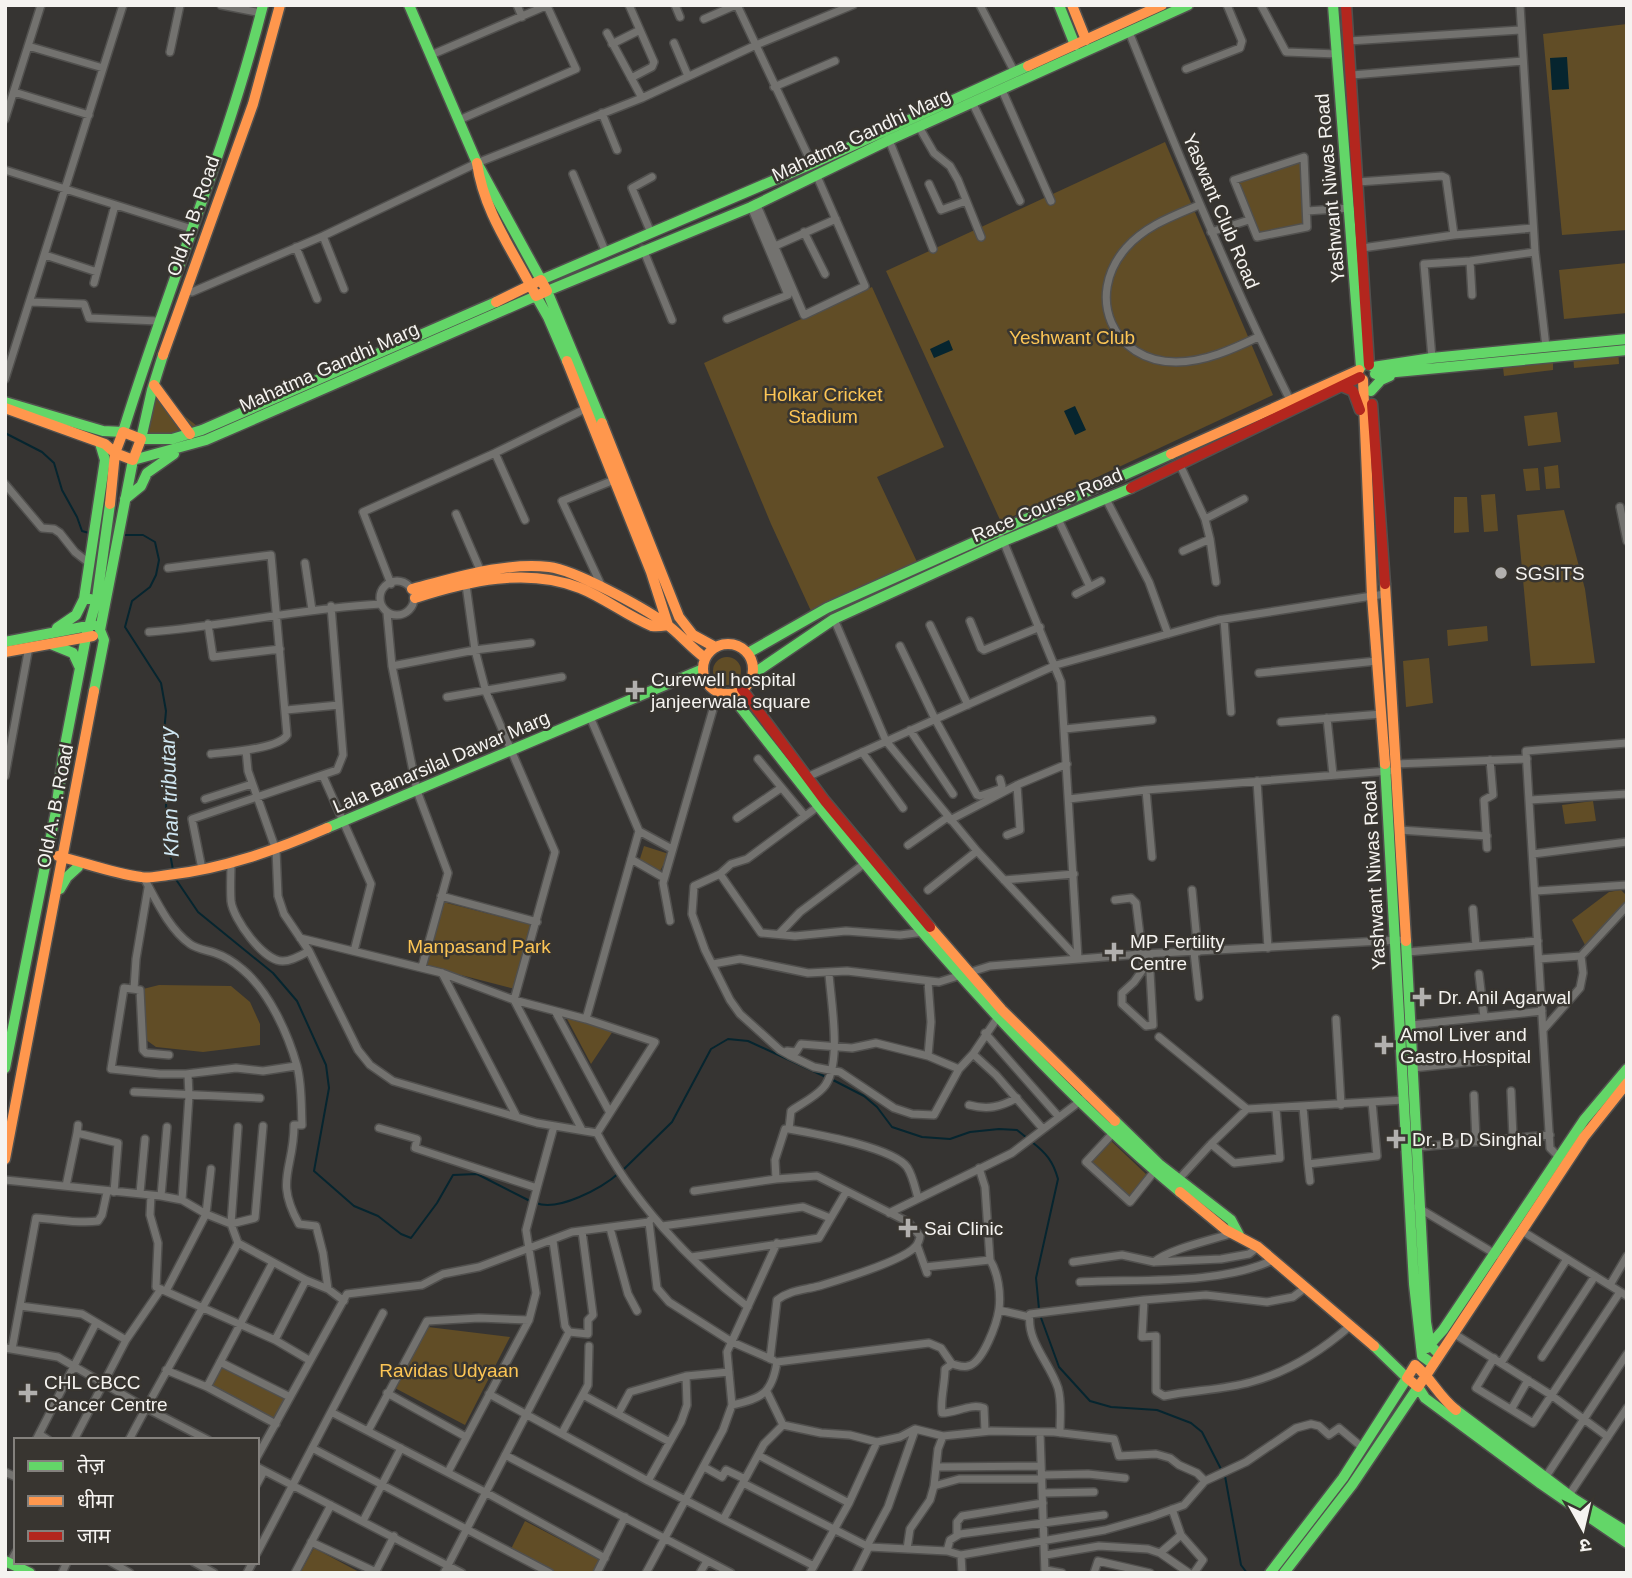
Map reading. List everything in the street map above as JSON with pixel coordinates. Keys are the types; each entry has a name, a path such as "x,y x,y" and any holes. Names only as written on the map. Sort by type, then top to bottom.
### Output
{"main road":[{"name":"Old A. B. Road","path":"5,1068 10,1019 35,920 86,637 120,525 133,460 154,385 177,311 253,104 280,5"},
{"path":"1059,5 1073,41"},
{"path":"1072,5 1085,36"},
{"name":"Mahatma Gandhi Marg","path":"141,439 172,439 190,434 538,288 753,205 814,169 1015,74 1073,41 1162,5"},
{"name":"Mahatma Gandhi Marg","path":"133,460 185,447 538,288 651,233 889,140 1188,5"},
{"name":"Yashwant Niwas Road","path":"1333,5 1360,349 1367,375 1385,594 1401,940 1408,952 1418,1147 1414,1284 1419,1361"},
{"name":"Yashwant Niwas Road","path":"1346,5 1367,328 1365,415 1372,596 1382,714 1400,830 1404,1100 1430,1345"},
{"path":"412,6 477,163 538,288 587,408 668,625"},
{"name":"Old A. B. Road","path":"5,1159 74,803 109,593 111,549 104,525 115,453 158,321 243,88 262,9"},
{"path":"538,288 558,314 678,617 693,635 715,647"},
{"path":"1367,328 1372,333 1373,349 1377,354 1400,367 1385,378 1367,375"},
{"name":"Race Course Road","path":"748,653 827,607 1126,476 1290,400 1338,383 1432,358 1627,339"},
{"path":"1360,349 1350,367 1341,373 1338,383 1353,391 1360,410 1365,415"},
{"name":"Race Course Road","path":"1400,367 1627,350"},
{"name":"Race Course Road","path":"753,674 834,620 1004,541 1180,465 1338,383"},
{"path":"154,385 190,434"},
{"path":"5,402 141,439"},
{"path":"5,408 100,443 133,460"},
{"path":"103,430 127,417"},
{"path":"51,638 76,615 83,600 93,540 104,525 105,460 100,443"},
{"path":"125,499 141,486 147,473 185,447"},
{"path":"414,594 481,572 550,568 575,574 602,587 668,625 704,663 707,682 718,692 730,694 742,690 753,674 748,653 737,645 722,644 715,647 704,663"},
{"path":"414,594 516,578 546,579 571,585 655,627 668,625"},
{"path":"83,600 97,597"},
{"path":"5,652 29,648 90,624 102,635"},
{"path":"5,642 102,635"},
{"path":"51,638 75,654 79,676"},
{"name":"Lala Banarsilal Dawar Marg","path":"48,852 62,861 146,883 276,850 590,718 704,663"},
{"path":"742,690 807,776 821,804 864,864 1000,1014 1085,1098 1210,1217 1258,1247 1397,1364 1425,1398 1627,1543"},
{"path":"730,694 925,929"},
{"path":"55,899 64,881 78,864 71,852 74,803"},
{"path":"35,920 34,905 46,846 48,852"},
{"path":"1270,1573 1305,1530 1385,1417 1430,1345 1499,1256 1522,1231 1584,1120 1627,1069"},
{"path":"1284,1573 1352,1485 1563,1160 1627,1083"},
{"path":"1085,1098 1114,1132 1158,1168 1231,1220 1236,1234"},
{"path":"1430,1345 1433,1364 1431,1387 1444,1401 1545,1478 1627,1532"},
{"path":"1397,1364 1419,1361 1433,1364"},
{"path":"9,1566 30,1573"}],"street":[{"path":"5,119 41,5"},
{"path":"5,379 123,5"},
{"path":"170,52 180,5"},
{"path":"221,5 262,9"},
{"path":"517,5 522,17"},
{"path":"629,5 654,65 631,78"},
{"path":"675,5 680,17"},
{"path":"704,19 736,5 814,169 865,286 804,315 753,205"},
{"path":"186,290 192,292 323,236 477,163 642,98 756,45 853,5"},
{"path":"980,5 1015,74"},
{"path":"1186,69 1240,48 1242,41 1227,5"},
{"path":"1261,5 1286,52 1337,54"},
{"path":"1520,5 1533,228 1546,347"},
{"path":"431,55 547,6 576,69 459,120"},
{"path":"612,44 640,30"},
{"path":"1349,41 1520,30"},
{"name":"Yaswant Club Road","path":"1129,32 1199,205 1258,337 1290,400"},
{"path":"607,33 642,98"},
{"path":"674,43 688,76"},
{"path":"29,46 103,68"},
{"path":"774,87 835,61"},
{"path":"1352,75 1523,61"},
{"path":"1002,90 1051,201"},
{"path":"14,92 89,115"},
{"path":"973,104 1020,201"},
{"path":"602,113 617,150"},
{"path":"919,127 934,153 950,166 981,237"},
{"path":"889,140 933,249"},
{"path":"1304,157 1307,227 1256,237 1249,220 1234,180 1304,157"},
{"path":"5,170 192,229"},
{"path":"573,174 606,253"},
{"path":"1357,182 1442,176 1446,178 1454,235"},
{"path":"651,233 632,188 652,177"},
{"path":"929,184 941,210 966,201"},
{"path":"94,283 115,205"},
{"path":"727,319 788,295 753,205"},
{"path":"1199,205 1148,229 1125,249 1111,272 1104,293 1108,314 1117,335 1145,357 1176,362 1213,356 1258,337"},
{"path":"1307,211 1350,208"},
{"path":"773,247 836,219"},
{"path":"1211,232 1249,220"},
{"path":"1362,248 1454,235 1533,228"},
{"path":"804,232 825,274"},
{"path":"323,236 344,289"},
{"path":"296,247 317,299"},
{"path":"643,249 672,320"},
{"path":"1432,358 1424,264 1535,252"},
{"path":"45,255 97,272"},
{"path":"1470,261 1472,295"},
{"path":"30,302 84,304 89,318 158,321"},
{"path":"391,584 363,512 587,408"},
{"path":"495,453 525,520"},
{"path":"1180,465 1205,519 1216,582"},
{"path":"602,587 562,501 614,480"},
{"path":"5,484 42,528 54,529 60,533 75,552 89,563"},
{"path":"1106,499 1149,582 1168,634"},
{"path":"1205,519 1244,499"},
{"path":"1620,507 1627,541"},
{"path":"456,514 481,572"},
{"path":"1058,519 1090,587"},
{"path":"998,530 1061,682 1078,959"},
{"path":"1183,551 1210,538"},
{"path":"168,568 271,555 287,735 285,740 246,750 211,754"},
{"path":"305,563 312,610"},
{"path":"1076,594 1101,581"},
{"path":"387,613 399,614 410,610 414,594 404,584 384,587 381,604 387,613 392,666 417,791 448,873 422,967"},
{"path":"466,585 475,650 486,692 555,852 514,1000 582,1130"},
{"path":"807,776 1056,665 1224,619 1385,594"},
{"path":"149,632 278,617 331,606 381,604"},
{"path":"202,869 192,819 337,770 343,755 331,606"},
{"path":"668,625 678,617"},
{"path":"1224,619 1231,712"},
{"path":"834,620 886,741 977,851 1078,959"},
{"path":"970,621 984,650 1040,627"},
{"path":"208,624 213,657 280,649"},
{"path":"929,625 968,705"},
{"path":"392,666 475,650 531,643"},
{"path":"901,646 935,719 977,795 985,798 1067,764"},
{"path":"5,776 29,648"},
{"path":"1259,673 1377,661"},
{"path":"447,697 562,677"},
{"path":"670,921 664,878 718,692"},
{"path":"286,710 339,705"},
{"path":"1281,722 1382,714"},
{"path":"590,718 639,831 672,849"},
{"path":"1327,718 1333,775"},
{"path":"1065,729 1152,720"},
{"path":"910,730 953,794"},
{"path":"1563,1160 1550,1148 1526,751 1627,743"},
{"path":"246,750 248,771 276,850 278,895 284,914 298,938 310,951 358,1050 370,1065 393,1081 517,1117 597,1133"},
{"path":"862,752 903,808"},
{"path":"1069,799 1391,768 1527,759"},
{"path":"758,760 805,816"},
{"path":"1488,848 1484,800 1493,795 1490,760"},
{"path":"323,776 371,884 354,951"},
{"path":"908,845 1002,788 1000,779"},
{"path":"1257,781 1268,948"},
{"path":"205,799 252,784"},
{"path":"1007,835 1020,830 1017,785"},
{"path":"737,818 780,788"},
{"path":"1146,790 1152,857"},
{"path":"1530,800 1627,794"},
{"path":"821,804 747,859 731,864 720,874 694,887 692,914 730,1000 740,1014 780,1050 814,1067 840,1072 894,1108 912,1114 934,1115 959,1069 1000,1014"},
{"path":"1400,830 1487,836"},
{"path":"586,1018 639,831"},
{"path":"1533,854 1627,842"},
{"path":"928,890 977,851"},
{"path":"631,859 664,878"},
{"path":"230,862 234,915 264,952 277,960 292,960 310,951"},
{"path":"779,934 800,912 864,864"},
{"path":"720,874 761,933 804,936 846,931 900,935 925,929"},
{"path":"1004,880 1073,874"},
{"path":"134,989 146,883"},
{"path":"146,883 174,927 188,943 217,954 243,969 258,986 275,1013 296,1066 300,1086 302,1125 294,1125 294,1148 286,1173 285,1188 289,1205 299,1224 316,1226 328,1289"},
{"path":"1535,891 1627,885"},
{"path":"1192,890 1199,998"},
{"path":"441,896 537,922"},
{"path":"1115,900 1131,898 1136,903 1147,968 1153,1025 1150,1026 1146,1026 1122,1004 1122,993 1147,968"},
{"path":"1539,959 1581,956 1627,906"},
{"path":"1473,909 1476,946"},
{"path":"298,938 422,967 514,1000 586,1018 655,1042 597,1133"},
{"path":"713,964 740,959 808,973 847,971 939,982 990,966 1145,954 1401,940"},
{"path":"1408,952 1538,941"},
{"path":"1543,1030 1580,988 1583,973 1581,956"},
{"path":"442,973 517,1117"},
{"path":"789,1129 791,1111 824,1087 830,1072 835,1046 829,974"},
{"path":"1479,974 1484,1017"},
{"path":"928,982 931,1022 928,1056"},
{"path":"169,1055 146,1054 143,1050 140,990 124,988 111,1069 188,1074 236,1068 263,1071 296,1066"},
{"path":"555,1011 609,1111"},
{"path":"1411,1025 1542,1011"},
{"path":"1336,1019 1341,1105"},
{"path":"985,1033 1059,1117"},
{"path":"1159,1037 1247,1109 1404,1100"},
{"path":"780,1050 796,1052 801,1044 852,1048 876,1043 928,1056 959,1069"},
{"path":"972,1054 1017,1098 1043,1129"},
{"path":"1413,1068 1508,1058"},
{"path":"182,1200 188,1074"},
{"path":"1511,1091 1513,1138"},
{"path":"134,1092 260,1098"},
{"path":"1474,1095 1476,1141"},
{"path":"969,1105 997,1108 1017,1098"},
{"path":"890,1213 1019,1147 1085,1098"},
{"path":"1308,1164 1377,1156 1372,1102"},
{"path":"1303,1107 1310,1181"},
{"path":"1178,1180 1247,1109"},
{"path":"1211,1144 1234,1163 1280,1158 1276,1109"},
{"path":"5,1180 140,1193 182,1200 231,1224 255,1218 263,1126"},
{"path":"448,1472 529,1320 536,1293 526,1230 554,1126"},
{"path":"161,1196 167,1127"},
{"path":"238,1127 231,1224 238,1243 328,1289 344,1301"},
{"path":"379,1128 417,1139 415,1148 537,1191"},
{"path":"66,1186 78,1129 118,1143 110,1192 98,1221 83,1224 66,1219 36,1218 20,1306 8,1349 58,1357 198,1438"},
{"path":"776,1179 775,1160 785,1129 789,1129 886,1153 907,1167 918,1198"},
{"path":"1114,1132 1086,1161 1130,1202 1158,1168"},
{"path":"597,1133 611,1161 652,1219 721,1286 748,1307"},
{"path":"1418,1147 1550,1135"},
{"path":"140,1193 145,1139"},
{"path":"652,1219 656,1287 669,1302 732,1342 774,1360 929,1343 941,1348 952,1364 965,1367 977,1362 984,1353 999,1310 995,1269 990,1260 985,1187 979,1168"},
{"path":"75,1438 126,1340 164,1290 206,1214 211,1170"},
{"path":"694,1191 817,1176 908,1222 920,1236 917,1245 904,1254 860,1274 787,1293 778,1300 774,1380 768,1392 750,1401 732,1405"},
{"path":"691,1257 819,1238 846,1192"},
{"path":"151,1195 150,1215 158,1243 156,1287 275,1340 309,1360"},
{"path":"662,1226 803,1207 830,1219"},
{"path":"1415,1207 1499,1256"},
{"path":"259,1454 347,1294 422,1285 443,1274 479,1267 572,1233 652,1219"},
{"path":"610,1228 628,1294 637,1311"},
{"path":"569,1332 588,1334 588,1320 593,1315 582,1231"},
{"path":"1522,1231 1624,1294 1533,1423 1476,1388 1567,1259"},
{"path":"1154,1262 1164,1253 1236,1234"},
{"path":"553,1241 565,1326 569,1332"},
{"path":"130,1438 238,1243"},
{"path":"646,1573 723,1430 732,1405 727,1352 777,1243"},
{"path":"917,1245 926,1270 990,1260"},
{"path":"1073,1262 1122,1255 1154,1262 1238,1258 1258,1247"},
{"path":"1610,1285 1627,1256"},
{"path":"1080,1282 1202,1276 1255,1269 1273,1260"},
{"path":"207,1387 273,1262"},
{"path":"1542,1357 1595,1276"},
{"path":"275,1340 306,1280"},
{"path":"999,1310 1030,1315 1206,1295 1267,1302 1293,1297 1305,1288"},
{"path":"1144,1300 1142,1337 1156,1336 1156,1391 1164,1396 1251,1382 1276,1373 1298,1364 1350,1326"},
{"path":"20,1306 82,1314 126,1340"},
{"path":"259,1549 383,1313"},
{"path":"1030,1315 1036,1344 1057,1386 1060,1433"},
{"path":"368,1431 427,1321 479,1318 529,1320"},
{"path":"37,1437 96,1323"},
{"path":"444,1573 569,1332"},
{"path":"1453,1333 1551,1395 1608,1437"},
{"path":"562,1433 588,1385 589,1346"},
{"path":"1545,1478 1627,1354"},
{"path":"220,1362 290,1397"},
{"path":"952,1364 945,1369 944,1390 940,1402 942,1413 959,1412 977,1405 984,1408 985,1431"},
{"path":"166,1370 207,1387 276,1424"},
{"path":"618,1414 630,1392 686,1376 729,1372"},
{"path":"648,1481 681,1422 687,1405 686,1376"},
{"path":"1512,1408 1528,1380"},
{"path":"768,1392 783,1425"},
{"path":"387,1393 466,1437"},
{"path":"489,1394 685,1501 724,1518 812,1569 849,1503 877,1442"},
{"path":"583,1395 668,1441"},
{"path":"1569,1495 1627,1408"},
{"path":"331,1412 605,1558"},
{"path":"704,1467 722,1477 726,1470 868,1547 920,1552 947,1551 961,1555 1105,1530 1172,1509 1184,1504 1205,1481 1232,1470 1296,1429 1311,1424 1319,1426 1329,1435 1339,1428 1363,1448"},
{"path":"783,1425 821,1433 850,1434 877,1442 900,1437 915,1429 943,1436 985,1431 1060,1433 1114,1439 1119,1456 1156,1454 1170,1458 1197,1473 1205,1481"},
{"path":"724,1518 764,1444 783,1425"},
{"path":"857,1572 888,1507 915,1429"},
{"path":"1040,1433 1046,1572 1062,1573"},
{"path":"907,1549 910,1529 930,1500 937,1449 943,1436"},
{"path":"312,1448 550,1573"},
{"path":"363,1521 401,1448"},
{"path":"505,1455 730,1573"},
{"path":"758,1455 849,1503"},
{"path":"936,1467 1125,1478"},
{"path":"261,1469 462,1573"},
{"path":"934,1486 959,1479 1042,1473"},
{"path":"1043,1493 1094,1492"},
{"path":"957,1535 958,1520 966,1515 1043,1503"},
{"path":"295,1573 331,1505"},
{"path":"1046,1555 1099,1546 1148,1549 1160,1553 1191,1573 1203,1560 1181,1535 1172,1509"},
{"path":"947,1551 950,1540 957,1535 1104,1515"},
{"path":"597,1573 625,1517"},
{"path":"1160,1553 1181,1535"},
{"path":"311,1542 376,1572 394,1536"},
{"path":"961,1555 962,1573"},
{"path":"700,1573 707,1561"},
{"path":"1094,1573 1098,1561 1150,1573"},
{"path":"114,1564 130,1573"}],"green space":[{"path":"1627,24 1627,230 1562,235 1543,34"},
{"name":"Yeshwant Club","path":"1165,142 1273,395 1001,522 886,271"},
{"path":"1304,157 1307,227 1257,237 1234,180"},
{"path":"1627,263 1627,313 1564,319 1559,270"},
{"name":"Holkar Cricket Stadium","path":"872,287 944,447 877,477 918,564 811,611 771,524 704,363"},
{"path":"1618,348 1619,364 1574,368 1573,353"},
{"path":"1553,355 1553,370 1504,376 1502,359"},
{"path":"152,390 202,430 141,439"},
{"path":"1557,412 1561,442 1528,446 1524,416"},
{"path":"1558,465 1560,488 1546,489 1544,467"},
{"path":"1538,468 1540,490 1526,491 1523,469"},
{"path":"1495,494 1498,531 1484,532 1481,495"},
{"path":"1454,497 1467,497 1469,532 1454,533"},
{"path":"1564,510 1585,589 1595,663 1531,666 1517,515"},
{"path":"1487,626 1488,641 1448,646 1447,630"},
{"path":"727,657 737,661 741,671 737,681 727,685 717,681 713,671 717,661"},
{"path":"1429,658 1433,703 1406,707 1403,661"},
{"path":"1593,801 1596,821 1565,824 1562,805"},
{"path":"644,846 669,854 659,873 638,865"},
{"path":"1621,890 1627,896 1627,902 1585,945 1572,920 1609,892"},
{"name":"Manpasand Park","path":"443,902 532,925 515,989 426,966"},
{"path":"159,985 231,986 250,1002 260,1024 260,1045 203,1052 156,1047 142,1037 143,989"},
{"path":"565,1011 617,1025 591,1064 566,1017"},
{"path":"1109,1139 1148,1176 1131,1200 1086,1163"},
{"name":"Ravidas Udyaan","path":"428,1327 510,1337 465,1425 393,1387"},
{"path":"225,1362 286,1396 273,1421 212,1387"},
{"path":"525,1521 601,1561 595,1573 552,1573 510,1551"},
{"path":"314,1548 361,1573 300,1573"}],"water":[{"path":"1567,57 1569,89 1552,90 1550,58"},
{"path":"949,340 953,350 934,358 930,349"},
{"path":"1075,406 1086,430 1075,435 1064,411"}],"waterway":[{"path":"5,433 42,452 54,463 62,490 82,531 89,533"},
{"name":"Khan tributary","path":"122,535 143,535 155,542 159,560 150,587 132,601 125,627 161,683 166,711 164,732 167,837 173,870"},
{"name":"Khan tributary","path":"175,878 198,912 273,973 297,1001 326,1065 329,1088 314,1171 354,1206 378,1216 401,1234 411,1238 437,1203 453,1175 477,1174 530,1201"},
{"name":"Khan tributary","path":"623,1170 672,1122 711,1049 728,1039 748,1041 828,1078"},
{"name":"Khan tributary","path":"833,1080 864,1096 877,1107 892,1127 922,1137 950,1139 970,1132 999,1129 1017,1130 1027,1138"},
{"name":"Khan tributary","path":"1032,1142 1048,1158 1058,1179 1036,1278 1039,1309"},
{"name":"Khan tributary","path":"536,1203 556,1204 579,1197 619,1173"},
{"name":"Khan tributary","path":"1040,1315 1059,1367 1090,1401 1111,1407 1157,1410 1191,1423 1202,1432 1222,1471"},
{"name":"Khan tributary","path":"1225,1476 1241,1565 1247,1573"}],"traffic: fast":[{"path":"5,402 103,431 123,432 232,113 263,5"},
{"path":"409,5 477,163 541,280 812,164 1028,66"},
{"path":"1059,5 1075,45"},
{"path":"602,423 547,291 751,207 889,140 1188,5"},
{"path":"1333,5 1361,367"},
{"path":"94,691 104,640 100,630 133,460 206,440 536,296 567,361"},
{"path":"163,355 141,439 172,439 202,430 496,302"},
{"path":"1373,367 1432,358 1627,339"},
{"path":"1375,374 1627,350"},
{"path":"1371,391 1381,380 1390,376"},
{"path":"84,599 105,460 100,443"},
{"path":"125,499 141,486 147,473 174,454"},
{"path":"748,653 827,608 1171,454"},
{"path":"753,674 834,619 1004,541 1131,488"},
{"path":"5,1068 56,811 63,756 86,637 97,598 110,504"},
{"path":"57,628 76,615 84,599 90,599"},
{"path":"5,642 93,625"},
{"path":"51,644 73,653 79,666"},
{"path":"327,828 703,669"},
{"path":"730,694 834,826 998,1018 1117,1136 1180,1192"},
{"path":"1385,764 1414,1284 1422,1356 1433,1364"},
{"path":"60,889 67,877 78,867"},
{"path":"1406,941 1426,1322 1430,1345 1439,1354"},
{"path":"1427,1348 1443,1330 1584,1120 1627,1069"},
{"path":"1115,1121 1160,1165 1231,1220 1239,1235"},
{"path":"1270,1573 1343,1478 1407,1378 1374,1346"},
{"path":"1284,1573 1352,1485 1418,1387 1425,1398 1541,1484 1627,1543"},
{"path":"1456,1410 1574,1499 1627,1532"},
{"path":"5,1561 30,1573"}],"traffic: slow":[{"path":"163,355 253,104 280,5"},
{"path":"1072,5 1086,40"},
{"path":"1028,66 1162,5"},
{"path":"477,163 486,199 527,280 536,296 547,291 541,280 496,302"},
{"path":"567,361 651,572 668,625"},
{"path":"1171,454 1359,370"},
{"path":"1363,380 1372,596 1385,764"},
{"path":"154,385 190,434"},
{"path":"5,408 105,444 115,453 133,460 141,439 123,432 115,453 110,504"},
{"path":"602,423 679,617 693,635 715,647"},
{"path":"412,589 497,569 549,567 608,590 654,616 705,658"},
{"path":"415,598 476,582 518,577 539,578 580,588 652,626 668,625"},
{"path":"1385,584 1406,941"},
{"path":"5,652 93,636"},
{"path":"728,644 746,651 753,669 746,687 728,694 710,687 703,669 710,651 728,644"},
{"path":"5,1159 94,691"},
{"path":"58,856 120,873 151,878 229,863 269,851 327,828"},
{"path":"930,927 1002,1010 1115,1121"},
{"path":"1456,1410 1445,1399 1426,1376 1415,1365 1407,1378 1418,1387 1427,1374 1584,1137 1627,1083"},
{"path":"1180,1192 1226,1230 1258,1247 1374,1346"}],"traffic: jam":[{"path":"1346,5 1369,365"},
{"path":"1131,488 1360,377"},
{"path":"1341,386 1353,391 1360,410"},
{"path":"1372,404 1385,584"},
{"path":"742,689 825,801 930,927"}],"place":[{"name":"SGSITS","path":"1501,573"},
{"name":"Curewell hospital janjeerwala square","path":"635,690"},
{"name":"MP Fertility Centre","path":"1114,952"},
{"name":"Dr. Anil Agarwal","path":"1422,997"},
{"name":"Amol Liver and Gastro Hospital","path":"1384,1045"},
{"name":"Dr. B D Singhal","path":"1396,1139"},
{"name":"Sai Clinic","path":"908,1228"},
{"name":"CHL CBCC Cancer Centre","path":"28,1393"}]}
